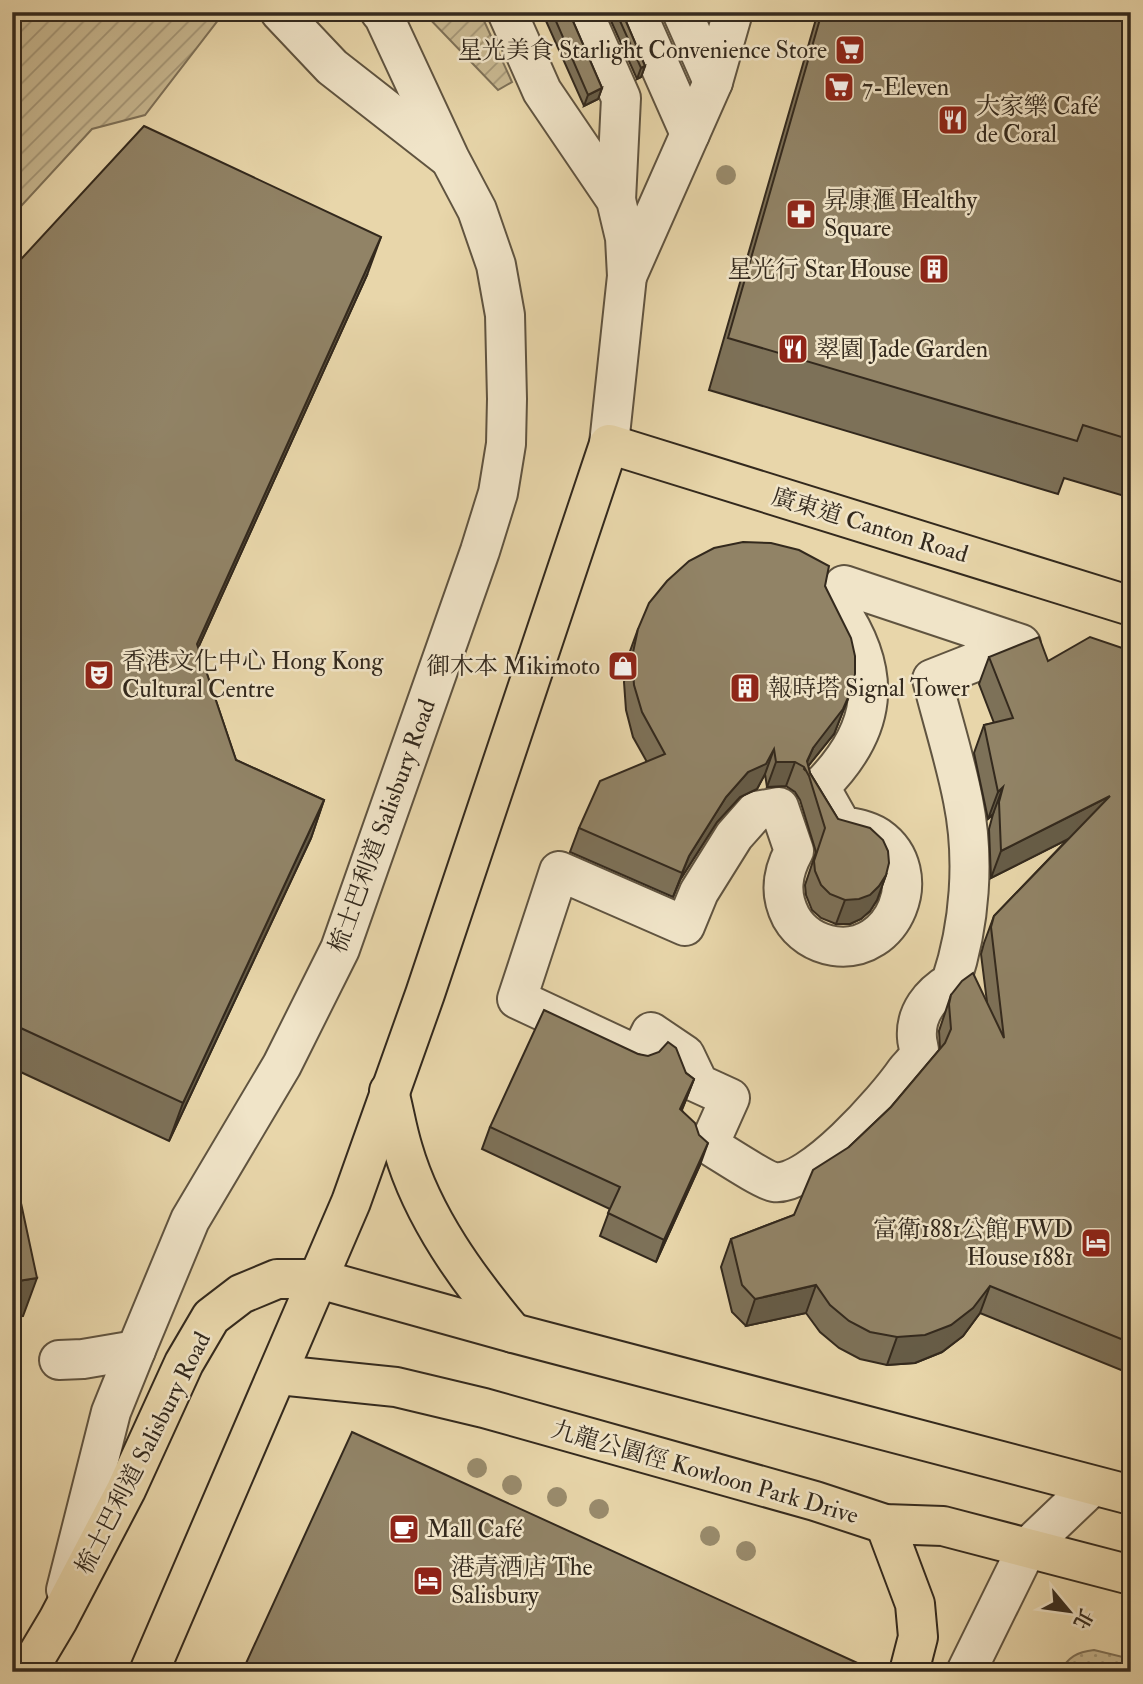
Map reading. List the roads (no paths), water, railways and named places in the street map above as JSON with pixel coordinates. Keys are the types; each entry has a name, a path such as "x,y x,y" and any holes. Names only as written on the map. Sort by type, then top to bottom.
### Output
{"main road":[{"name":"廣東道 Canton Road","path":"609,444 1131,606"},
{"path":"149,1672 279,1375 351,1202 425,994 609,444"},
{"path":"389,1091 403,1150 422,1199 476,1289 513,1334"},
{"name":"梳士巴利道 Salisbury Road","path":"27,1672 58,1620 126,1490 184,1363 211,1317 241,1294 277,1279 320,1279"},
{"path":"320,1279 513,1334 1131,1495"},
{"name":"九龍公園徑 Kowloon Park Drive","path":"279,1375 396,1387 484,1408 815,1501 885,1524 943,1527 1131,1575"},
{"path":"885,1524 915,1604 918,1637 909,1672"}],"street":[{"path":"280,12 332,67 450,159"},
{"name":"梳士巴利道 Salisbury Road","path":"58,1620 111,1412 190,1220 282,1065 340,949 498,493 506,444 508,399 505,315 496,265 477,210 380,12"},
{"path":"507,12 542,91 616,200"},
{"path":"583,12 621,98 616,200 625,238 627,276 609,444"},
{"path":"636,12 690,134"},
{"path":"682,12 713,82"},
{"path":"627,276 713,82 731,14"},
{"path":"844,585 1021,644 932,679 964,800 968,843 969,887 965,930 954,973 951,982 939,990 922,1011 917,1025 919,1053 873,1113 833,1150 797,1176 788,1181 772,1182 709,1145 730,1098 695,1082 696,1078 685,1055 651,1032 639,1056 517,999 559,871 685,926 715,864 734,836 756,811 779,807 794,851 785,868 783,887 786,906 794,922 807,936 824,944 843,947 861,944 878,935 891,922 900,905 900,867 891,850 878,837 861,829 842,826 820,787 846,758 856,742 866,715 868,686 865,657 854,630 838,607 844,585"},
{"path":"59,1360 136,1350"},
{"path":"966,1672 1027,1548 1092,1486"}],"place":[{"name":"星光美食 Starlight Convenience Store","path":"850,50"},
{"name":"7-Eleven","path":"839,87"},
{"name":"大家樂 Café de Coral","path":"953,120"},
{"name":"昇康滙 Healthy Square","path":"801,214"},
{"name":"星光行 Star House","path":"934,269"},
{"name":"翠園 Jade Garden","path":"793,349"},
{"name":"御木本 Mikimoto","path":"623,666"},
{"name":"香港文化中心 Hong Kong Cultural Centre","path":"99,675"},
{"name":"報時塔 Signal Tower","path":"745,688"},
{"name":"富衛1881公館 FWD House 1881","path":"1096,1243"},
{"name":"Mall Café","path":"404,1529"},
{"name":"港青酒店 The Salisbury","path":"428,1581"}]}
